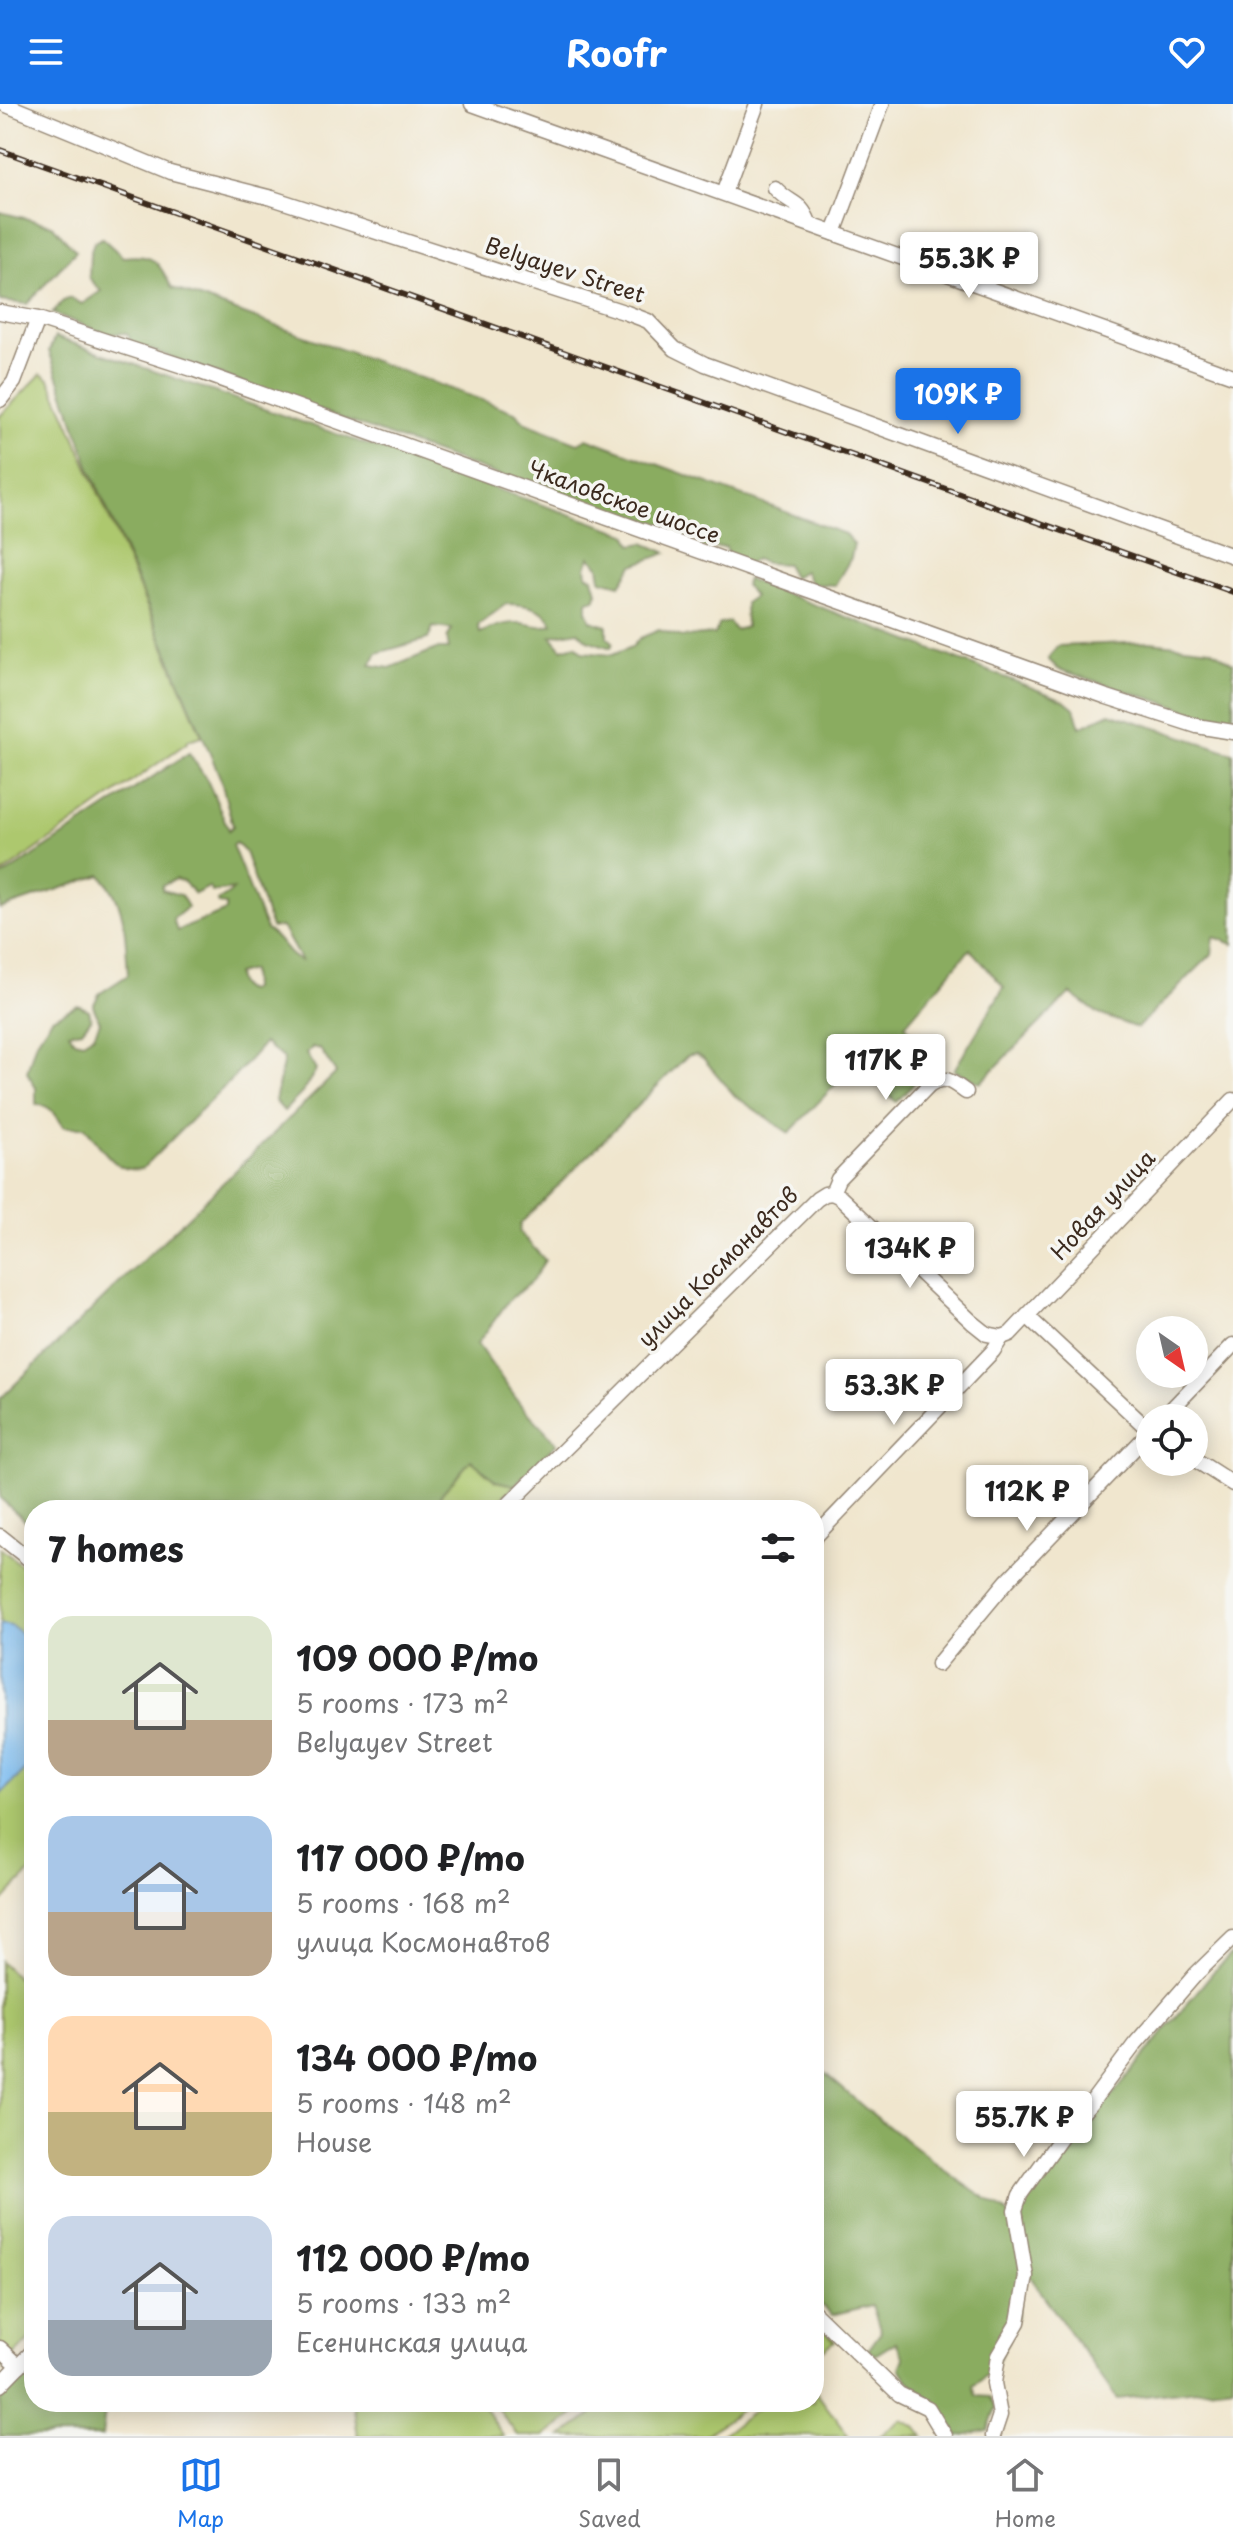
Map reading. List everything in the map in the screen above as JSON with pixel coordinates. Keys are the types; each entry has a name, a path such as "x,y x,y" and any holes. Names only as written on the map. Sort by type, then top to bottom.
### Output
{"street":[{"name":"Belyayev Street","path":"4,104 170,172 272,198 627,313 648,321 667,337 675,349 753,383 1233,556"},
{"path":"472,104 1233,376"},
{"path":"724,193 757,104"},
{"path":"834,233 882,104"},
{"path":"775,188 804,209 809,223"},
{"name":"Чкаловское шоссе","path":"0,312 38,319 192,369 1107,697 1197,726 1233,732"},
{"path":"0,400 14,382 38,319"},
{"path":"1197,726 1233,740"},
{"name":"улица Космонавтов","path":"513,1500 817,1199 832,1193 838,1179 929,1085 937,1079 946,1078 966,1092"},
{"name":"Новая улица","path":"824,1528 997,1347 1002,1337 1010,1334 1233,1100"},
{"path":"832,1193 840,1197 972,1322 987,1334 1002,1337"},
{"path":"1027,1316 1136,1419"},
{"path":"1176,1404 1233,1345"},
{"path":"938,1664 1007,1581 1136,1447"},
{"path":"1208,1468 1233,1484"},
{"path":"0,1536 24,1555"},
{"path":"993,2436 1000,2415 994,2383 998,2356 1018,2322 1026,2276 1015,2210 1020,2195 1135,2044 1196,1974 1233,1938"},
{"path":"824,2322 899,2394 928,2408 945,2436"},
{"path":"0,2348 19,2366"},
{"path":"0,2385 24,2361"}],"green space":[{"path":"0,212 52,225 76,251 27,304 0,301"},
{"path":"102,238 123,257 142,256 154,261 172,288 515,412 526,423 578,443 587,438 845,534 854,544 851,558 835,585 811,584 804,571 793,577 786,564 755,559 748,564 727,557 726,547 701,548 699,539 670,533 642,518 626,521 132,343 127,333 107,334 52,313 63,301 71,298 82,304 101,291 89,278 90,254 94,242"},
{"path":"55,337 627,534 632,545 644,543 667,553 633,565 620,585 601,580 599,566 590,557 587,575 593,578 597,592 596,599 587,601 587,610 591,621 607,626 607,637 613,642 611,648 587,640 578,631 551,636 562,649 576,645 582,652 612,655 659,630 682,637 715,634 719,624 729,622 735,630 746,627 745,603 754,596 745,585 747,579 1064,700 1074,708 1080,727 1110,713 1233,753 1233,944 1214,937 1212,954 1137,1028 1099,1014 1070,993 980,1083 954,1070 1004,987 970,949 905,1025 927,1053 920,1074 902,1097 896,1102 863,1067 854,1065 789,1133 735,1096 703,1058 695,1054 687,1056 520,1224 519,1232 545,1260 532,1281 510,1299 477,1344 520,1404 557,1443 515,1485 496,1481 471,1460 438,1500 24,1500 24,1520 0,1498 0,1399 336,1073 320,1049 313,1047 306,1054 316,1070 302,1093 284,1111 275,1101 284,1059 264,1043 143,1168 133,1170 110,1158 85,1127 64,1127 49,1109 36,1104 36,1088 27,1072 35,1044 52,1018 78,1005 89,1010 91,1019 82,1030 69,1032 74,1040 83,1042 94,1035 100,1022 93,1006 99,994 128,975 124,922 116,898 101,875 0,909 0,878 189,753 207,780 229,830 233,826 220,777 91,471 49,351","holes":["506,604 539,610 553,624 510,623 480,633 478,625","433,627 452,629 447,638 449,649 436,649 390,668 370,665 377,653 428,639","236,843 245,852 271,928 282,927 301,961 266,930 232,845","175,879 184,882 195,894 209,887 212,892 235,889 218,901 226,905 226,911 177,931 173,919 188,907 181,895 162,890 162,886","251,970 252,989 242,989 236,974"]},
{"path":"41,374 49,379 67,419 202,736 188,740 0,875 0,416"},
{"path":"1150,642 1211,649 1233,663 1233,723 1214,722 1181,708 1058,669 1048,659 1057,646"},
{"path":"471,1460 496,1481 515,1485 499,1500 438,1500"},
{"path":"0,1548 24,1568 24,1879 0,1904"},
{"path":"1233,1953 1233,2386 1117,2399 1029,2275 1021,2215 1032,2193 1218,1966"},
{"path":"0,1961 24,1985 24,2345 0,2370"},
{"path":"824,2073 866,2109 1015,2221 1022,2258 1016,2323 993,2370 974,2386 977,2396 990,2397 996,2407 988,2430 958,2436 939,2407 907,2379 900,2368 904,2358 896,2342 875,2355 868,2350 881,2332 872,2305 832,2315 824,2308"},
{"path":"824,2331 835,2341 824,2349"},
{"path":"24,2377 24,2412 105,2412 102,2436 0,2436 0,2401"},
{"path":"824,2403 848,2436 720,2436 753,2412 824,2412"},
{"path":"354,2412 487,2412 504,2436 358,2436"},
{"path":"500,2412 577,2412 545,2436 518,2436"},
{"path":"596,2412 737,2412 704,2436 562,2436"},
{"path":"901,2420 916,2427 923,2436 880,2436"}],"water":[{"path":"0,1624 11,1626 24,1635 24,1771 0,1795"}],"railway":[{"path":"0,150 1233,592"}]}
